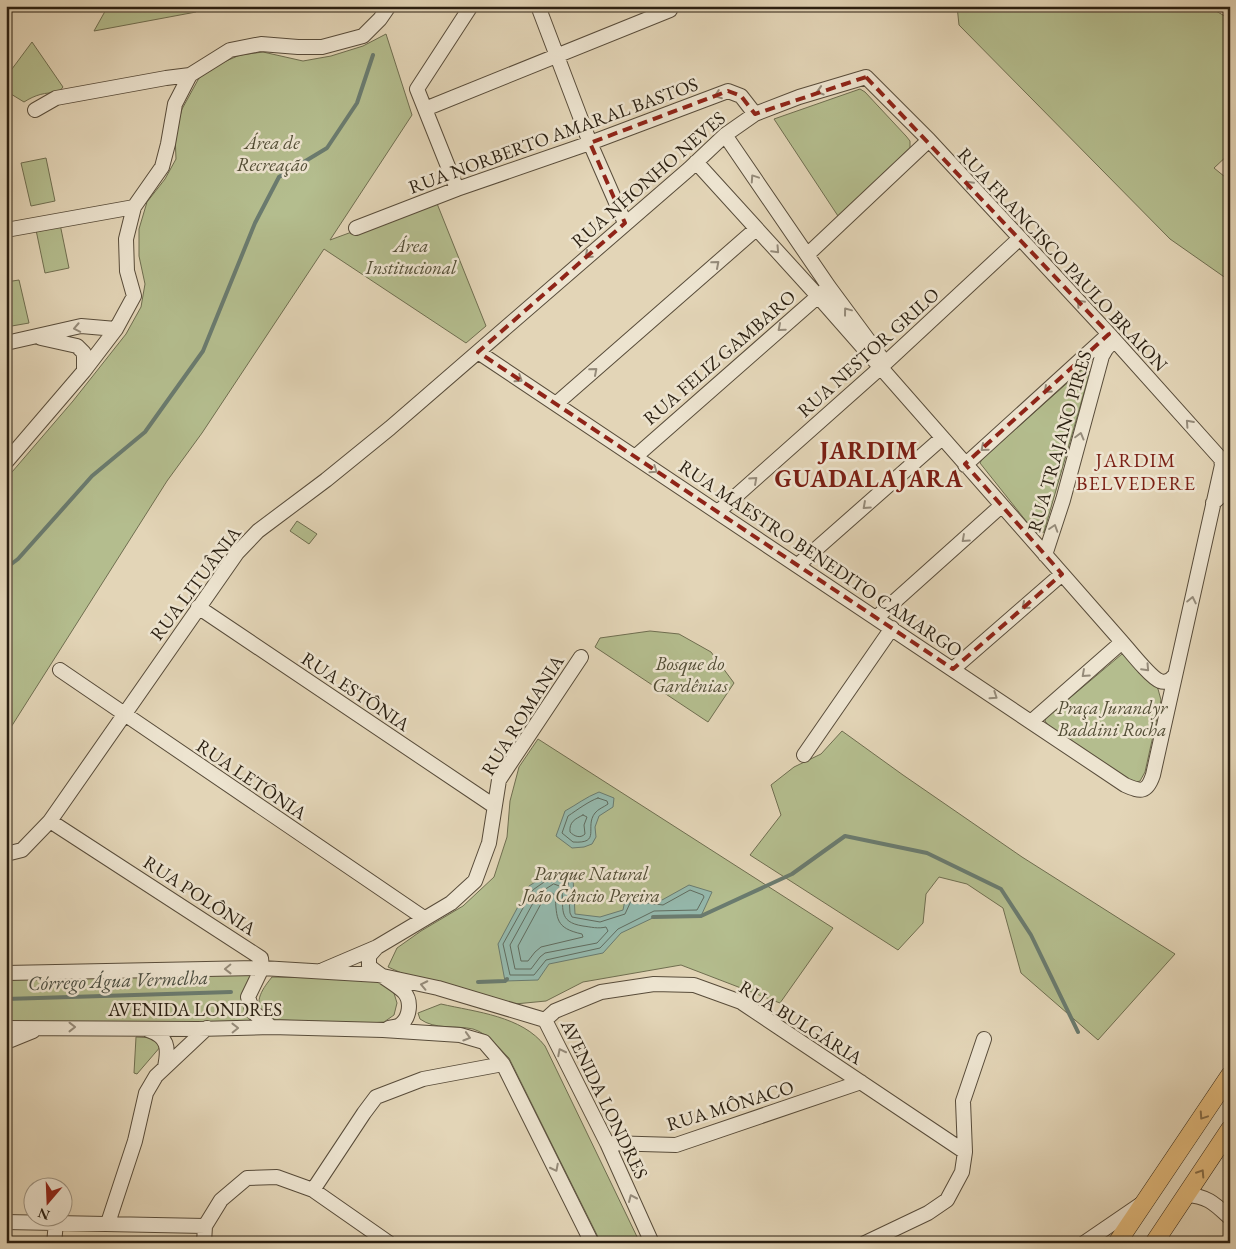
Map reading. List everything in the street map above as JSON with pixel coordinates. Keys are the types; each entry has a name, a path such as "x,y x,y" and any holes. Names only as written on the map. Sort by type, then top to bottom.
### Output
{"main road":[{"path":"1117,1243 1230,1075"},
{"path":"1154,1243 1230,1129"}],"street":[{"path":"35,110 56,98 190,75 230,50 261,44 322,47 363,36 380,19 388,6"},
{"path":"457,189 417,89 471,6"},
{"path":"538,6 590,143 625,223"},
{"path":"425,109 670,10"},
{"path":"6,462 84,371 116,329 134,296 128,271 126,239 134,207 162,167 175,104 190,75"},
{"name":"RUA NHONHO NEVES","path":"478,352 725,135 755,114 799,97 866,77"},
{"name":"RUA FRANCISCO PAULO BRAION","path":"866,77 929,140 1112,337 1226,464"},
{"name":"RUA NORBERTO AMARAL BASTOS","path":"356,228 457,189 590,143 728,91 741,96 755,114"},
{"path":"725,135 883,366 891,381 1122,642 1156,678 1166,682 1174,676 1213,503 1226,464"},
{"path":"807,255 929,140"},
{"path":"696,162 756,230 883,366"},
{"path":"6,230 134,207"},
{"path":"557,404 756,230"},
{"name":"RUA NESTOR GRILO","path":"718,512 883,366 1020,238"},
{"name":"RUA FELIZ GAMBARO","path":"635,457 829,287"},
{"path":"6,343 81,326 116,329"},
{"path":"38,337 77,346 84,353 84,371"},
{"path":"965,465 1112,337"},
{"name":"RUA TRAJANO PIRES","path":"1045,556 1063,500 1102,356 1112,337"},
{"name":"RUA MAESTRO BENEDITO CAMARGO","path":"478,352 1138,791 1144,790 1150,785 1174,676"},
{"name":"RUA LITUÂNIA","path":"6,854 22,850 50,821 198,607 237,554 258,531 367,448 478,352"},
{"path":"798,566 942,438"},
{"path":"1213,503 1230,490"},
{"path":"876,618 1001,506"},
{"path":"954,669 1062,574"},
{"name":"RUA ESTÔNIA","path":"198,607 494,806"},
{"path":"804,755 892,628"},
{"path":"1032,722 1122,642"},
{"name":"RUA ROMANIA","path":"319,972 377,947 451,902 475,881 489,843 499,780 581,657"},
{"name":"RUA LETÔNIA","path":"60,670 424,918"},
{"name":"RUA POLÔNIA","path":"50,821 253,952 261,958 262,968"},
{"path":"377,947 369,956 369,966 378,975"},
{"path":"262,968 248,997 253,1012 271,1027"},
{"name":"AVENIDA LONDRES","path":"6,973 262,968 378,975 438,988 545,1020 607,1143 652,1243"},
{"name":"AVENIDA LONDRES","path":"378,975 405,992 410,1008 400,1025 383,1030"},
{"name":"RUA BULGÁRIA","path":"545,1020 555,1011 601,992 654,984 694,985 741,1002 966,1152"},
{"path":"6,1042 42,1027"},
{"name":"AVENIDA LONDRES","path":"6,1028 271,1027 383,1030 460,1035 484,1042 503,1064 592,1243"},
{"path":"141,1028 160,1034 167,1050 165,1066"},
{"path":"108,1223 135,1141 146,1093 156,1076 165,1066 207,1028"},
{"path":"865,1243 928,1213 947,1200 962,1172 966,1152 963,1101 984,1039"},
{"path":"313,1190 364,1112 376,1097 422,1079 503,1064"},
{"name":"RUA MÔNACO","path":"607,1143 676,1145 861,1082"},
{"path":"204,1243 205,1226 221,1200 247,1178 277,1177 313,1190 389,1243"},
{"path":"1186,1195 1206,1198 1230,1218"},
{"path":"1084,1243 1145,1201"},
{"path":"6,1222 22,1222"},
{"path":"72,1223 205,1226"},
{"path":"54,1243 56,1226"}],"highlighted area":[{"path":"866,77 1109,334 965,464 1062,574 953,669 478,352 625,223 590,143 728,91 741,96 755,114"}],"green space":[{"path":"108,6 195,6 196,12 94,31"},
{"path":"957,6 1207,6 1230,19 1230,153 1214,168 1230,181 1230,281 1170,239 959,25"},
{"name":"Área de Recreação","path":"386,34 412,115 330,240 436,201 486,326 466,343 324,249 202,433 167,481 6,735 6,479 73,401 126,334 141,307 145,284 139,256 139,229 147,202 165,179 176,159 175,134 182,109 199,78 219,64 240,55 263,52 303,61 331,56 363,46"},
{"path":"32,42 63,87 58,93 40,95 24,102 6,91 6,77"},
{"path":"860,89 906,136 910,141 910,148 838,216 774,119"},
{"path":"46,158 55,201 31,206 21,163"},
{"path":"60,224 69,268 45,273 36,230"},
{"path":"19,280 29,323 6,327 6,282"},
{"path":"1083,369 1090,372 1044,532 1039,534 1034,531 980,463 982,459"},
{"path":"297,521 317,534 309,544 290,531"},
{"name":"Bosque do Gardênias","path":"650,631 679,634 711,652 734,683 708,722 595,647 600,638"},
{"name":"Praça Jurandyr Baddini Rocha","path":"1122,654 1158,689 1161,700 1145,772 1140,781 1133,783 1048,725 1045,721 1046,718"},
{"path":"842,731 1022,857 1175,954 1098,1040 1021,973 1003,908 967,884 939,877 926,894 923,923 898,950 750,855 781,815 771,785 794,767 821,754"},
{"name":"Parque Natural João Câncio Pereira","path":"538,739 833,928 780,1003 681,965 583,982 546,1001 515,1004 413,978 388,967 397,948 463,906 494,877 507,837 510,801 519,767"},
{"path":"259,970 246,998 260,1023 6,1023 6,980"},
{"path":"272,977 375,979 393,990 397,1003 394,1015 384,1022 370,1023 275,1020 264,1014 259,1005 260,995"},
{"path":"441,1004 483,1013 511,1022 524,1028 545,1046 640,1243 601,1243 509,1058 493,1041 478,1031 432,1025 420,1019 418,1013"},
{"path":"136,1037 156,1038 161,1046 137,1074 134,1073"}],"water":[{"path":"599,792 614,798 613,807 599,816 595,827 596,837 592,844 572,848 556,836 565,811"},
{"path":"552,871 573,878 575,914 600,917 623,910 626,895 662,900 689,885 712,892 701,916 657,916 621,933 603,953 549,964 538,980 505,981 498,944 529,886"}],"waterway":[{"path":"6,568 18,559 92,476 145,432 203,351 255,223 279,177 327,148 357,103 373,55"},
{"name":"Córrego Água Vermelha","path":"653,917 701,916 792,874 845,836 927,853 1001,889 1031,935 1078,1032"},
{"name":"Córrego Água Vermelha","path":"478,982 505,981 507,979"},
{"name":"Córrego Água Vermelha","path":"6,999 231,992"}],"district":[{"name":"JARDIM GUADALAJARA","path":"869,465"},
{"name":"JARDIM BELVEDERE","path":"1136,472"}],"park label":[{"name":"Área Institucional","path":"411,256"}]}
